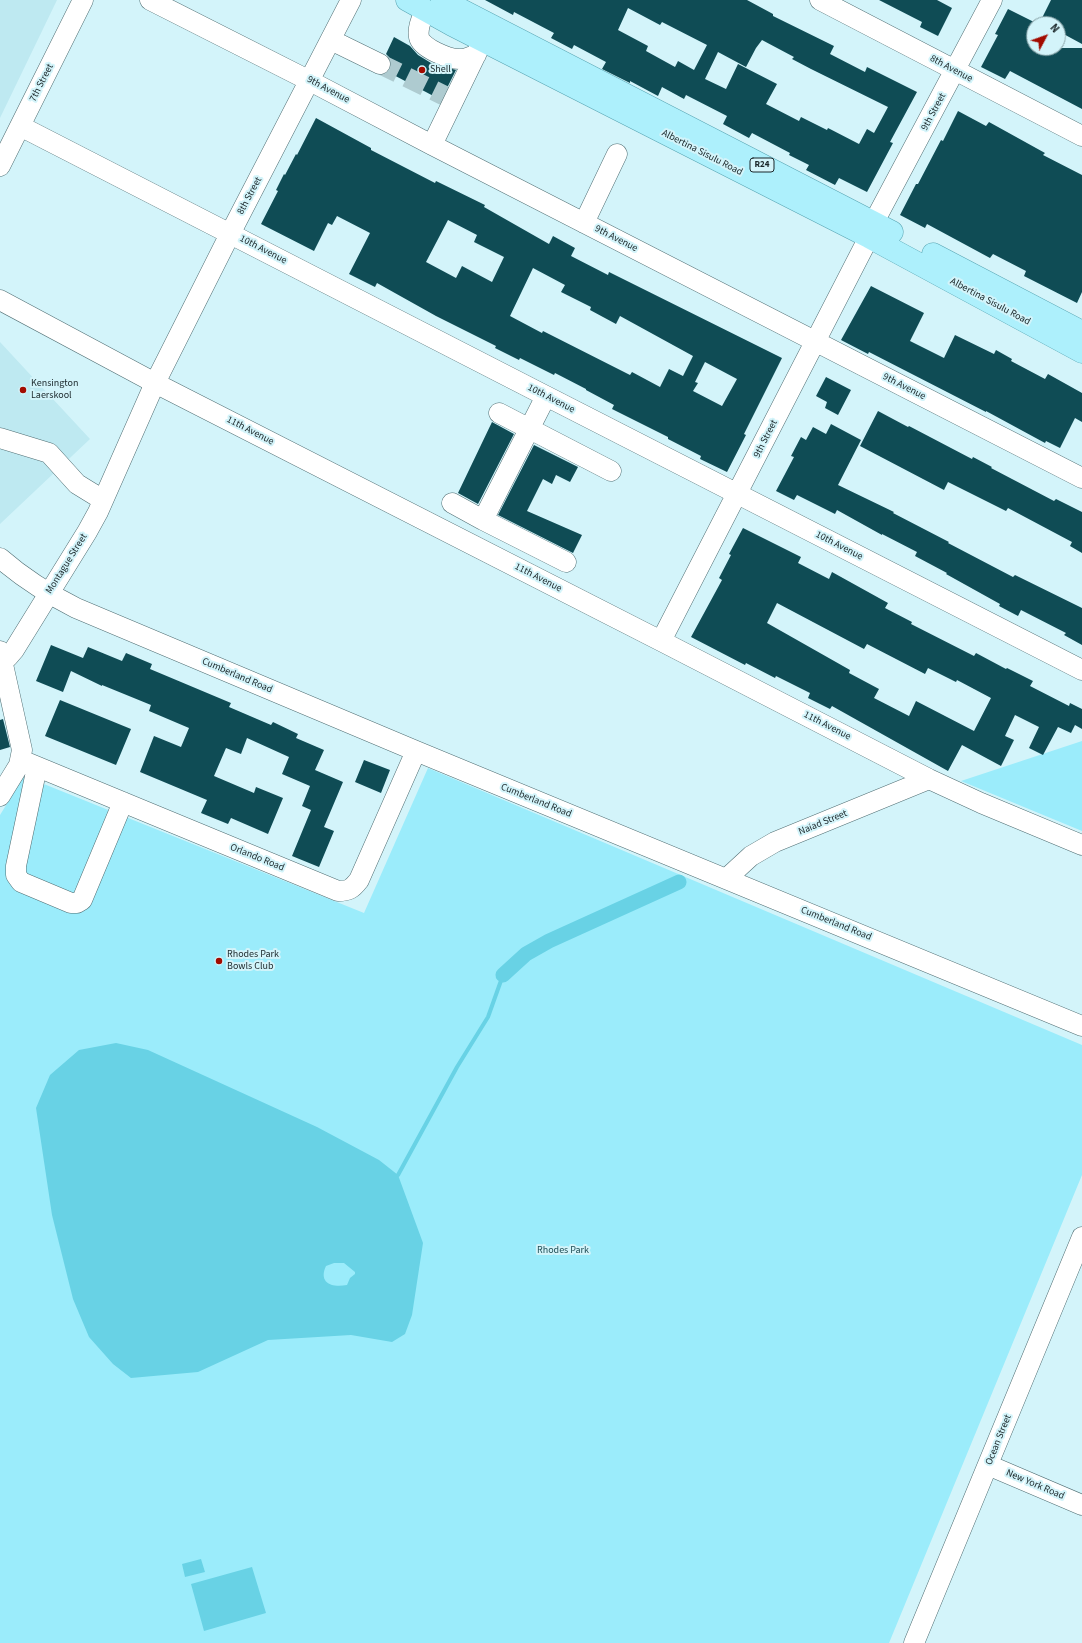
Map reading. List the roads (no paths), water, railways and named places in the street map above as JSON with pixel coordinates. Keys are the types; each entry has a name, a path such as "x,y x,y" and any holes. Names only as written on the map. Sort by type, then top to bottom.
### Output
{"main road":[{"name":"Albertina Sisulu Road","path":"425,3 480,48 872,230 1082,332"},
{"name":"Albertina Sisulu Road","path":"425,3 872,230 1082,352"}],"street":[{"name":"7th Street","path":"0,166 83,0"},
{"name":"9th Avenue","path":"150,0 310,81 814,342 1082,478"},
{"name":"8th Street","path":"121,460 155,383 230,234 352,0"},
{"name":"8th Avenue","path":"820,0 1082,136"},
{"name":"9th Street","path":"661,641 738,494 814,342 992,0"},
{"path":"425,3 419,27 419,38 423,44 452,59 462,59 480,48"},
{"path":"331,40 380,64"},
{"path":"432,145 451,100 480,48"},
{"name":"10th Avenue","path":"20,126 1082,670"},
{"path":"584,223 617,154"},
{"name":"11th Avenue","path":"0,300 155,383 929,779 981,804 1082,845"},
{"path":"483,520 546,396"},
{"path":"499,413 611,471"},
{"path":"0,438 49,453 77,484 103,500"},
{"name":"Montague Street","path":"121,460 87,532 14,650 1,659 21,742 29,764 16,866 16,875 21,882 71,903 77,903 82,900 123,802"},
{"path":"452,502 483,520 566,562"},
{"name":"Cumberland Road","path":"0,558 19,575 49,595 76,608 416,751 1082,1026"},
{"name":"Orlando Road","path":"29,764 338,891 350,890 359,880 416,751"},
{"path":"0,796 29,764"},
{"name":"Naiad Street","path":"726,879 751,856 775,842 929,779"},
{"name":"Ocean Street","path":"914,1643 1082,1236"},
{"name":"New York Road","path":"988,1465 1082,1505"}],"waterway":[{"path":"503,975 526,954 549,941 679,882"},
{"path":"398,1175 457,1067 488,1017 503,975"}],"tunnel":[{"path":"380,64 449,98"}],"place":[{"name":"Shell","path":"422,70"},
{"name":"Kensington Laerskool","path":"23,390"},
{"name":"Rhodes Park Bowls Club","path":"219,961"}],"park label":[{"name":"Rhodes Park","path":"563,1251"}]}
